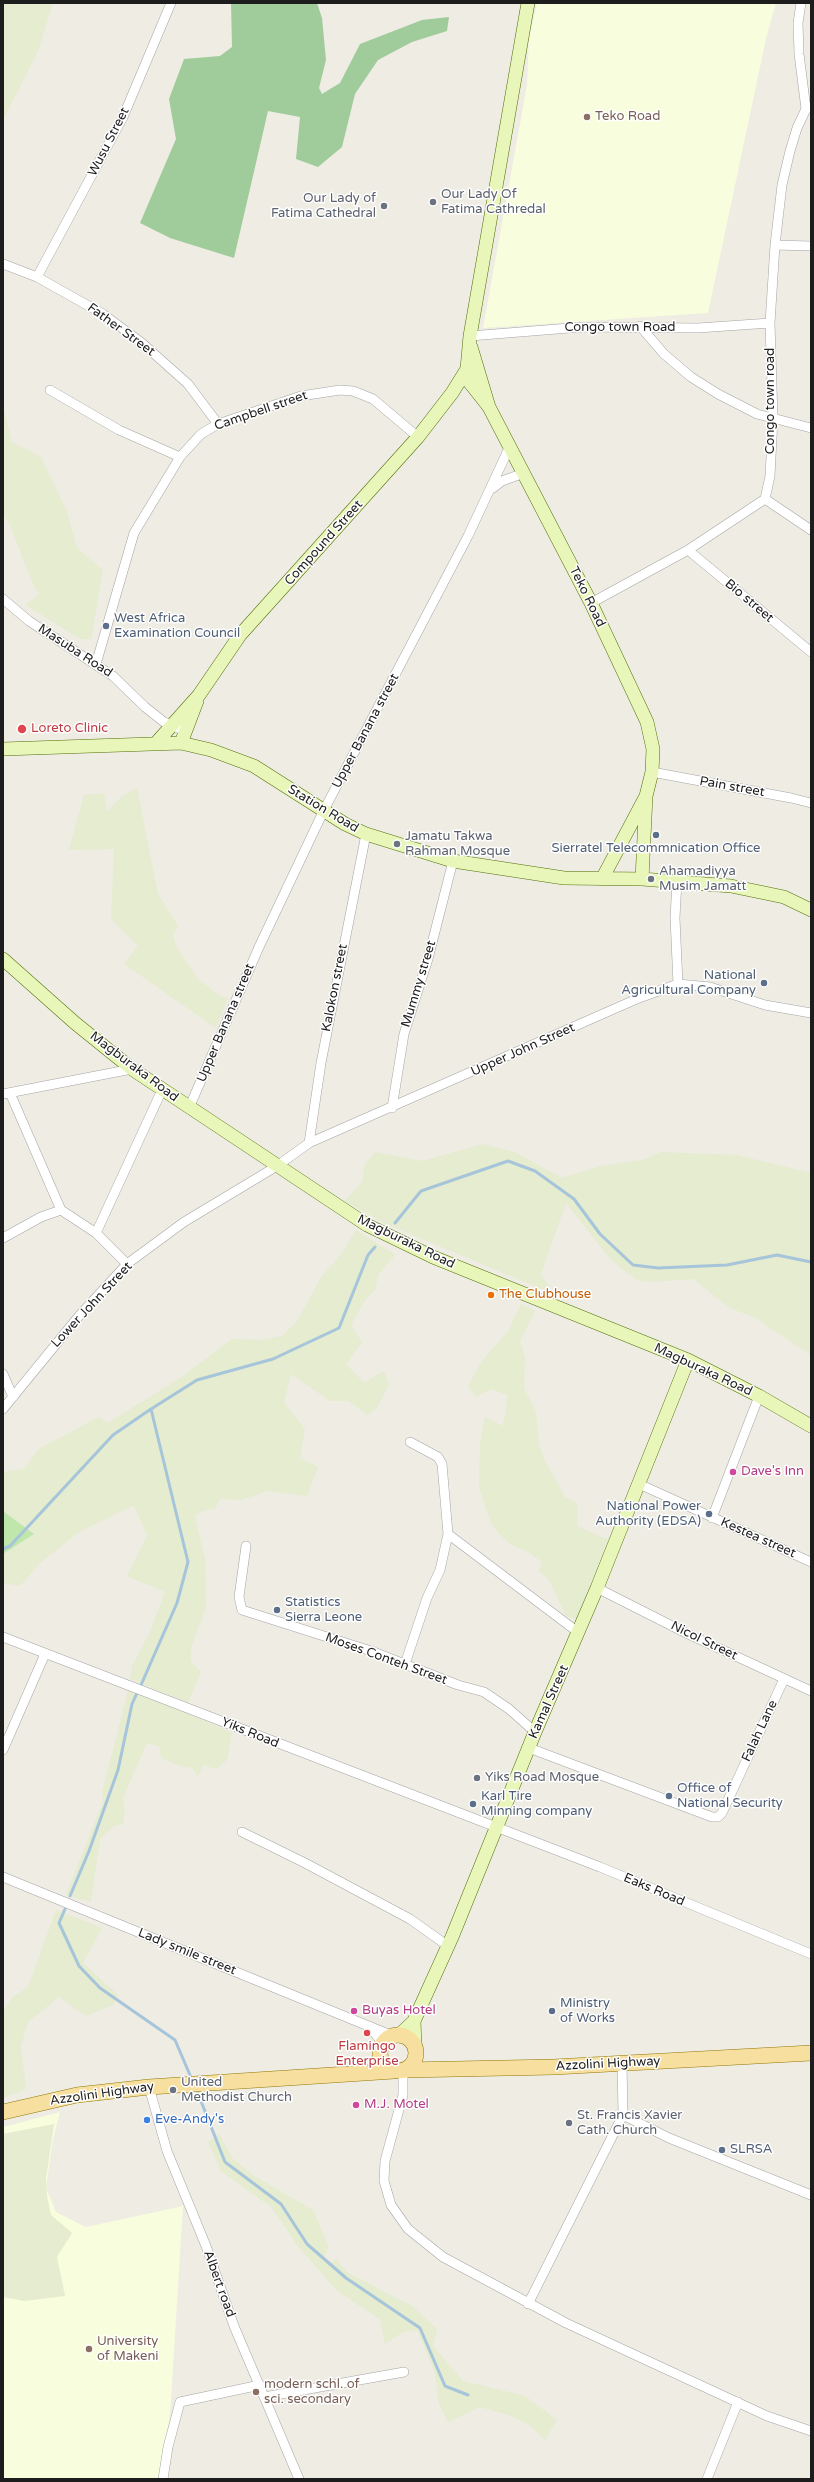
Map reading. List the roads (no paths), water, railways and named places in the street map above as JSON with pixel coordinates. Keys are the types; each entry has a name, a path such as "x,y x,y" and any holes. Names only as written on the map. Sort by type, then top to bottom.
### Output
{"main road":[{"path":"362,2072 389,2043 405,2037 416,2050 440,2068"},
{"path":"389,2043 387,2068 401,2070 413,2063 416,2050"},
{"name":"Azzolini Highway","path":"3,2112 77,2095 149,2087 362,2072 440,2068 554,2067 811,2053"}],"street":[{"name":"Wusu Street","path":"37,277 123,117 171,3"},
{"name":"Teko Road","path":"528,3 470,340 467,369 510,446 591,603 648,722 653,750 652,772 646,796 642,878"},
{"path":"801,3 798,23 799,54 809,108"},
{"name":"Congo town road","path":"766,499 770,476 773,419 770,323 775,245 782,185 790,151 809,108"},
{"path":"775,245 811,246"},
{"name":"Father Street","path":"3,264 37,277 103,314 142,343 188,384 218,424"},
{"name":"Congo town Road","path":"470,340 511,331 640,326 698,328 770,323"},
{"path":"640,326 664,354 691,377 718,394 773,419 811,428"},
{"name":"Teko Road","path":"470,340 479,389"},
{"name":"Compound Street","path":"157,742 199,695 240,635 418,437 452,393 467,369"},
{"path":"452,393 479,389"},
{"path":"50,390 119,430 180,457"},
{"name":"Campbell street","path":"96,664 134,533 180,457 201,434 218,424 301,396 340,390 353,391 372,399 418,437"},
{"name":"Upper Banana street","path":"189,1108 258,947 324,810 492,489 510,446"},
{"path":"492,489 502,481 524,473"},
{"path":"591,603 688,550 766,499 811,530"},
{"name":"Bio street","path":"688,550 811,652"},
{"name":"Masuba Road","path":"3,599 29,621 113,676 145,707 171,725 183,737"},
{"name":"Compound Street","path":"183,737 199,695"},
{"name":"Station Road","path":"3,749 157,742 183,737 211,750 254,766 324,810 366,834 453,861 564,878 642,878 752,890 784,897 811,910"},
{"name":"Pain street","path":"652,772 811,803"},
{"name":"Teko Road","path":"602,879 646,796"},
{"name":"Kalokon street","path":"309,1143 321,1063 366,834"},
{"name":"Mummy street","path":"392,1108 404,1034 428,959 453,861"},
{"path":"677,881 675,918 678,984 710,986 765,1005 811,1013"},
{"name":"Magburaka Road","path":"3,959 75,1023 132,1069 330,1202 387,1236 433,1257 688,1360 759,1396 811,1426"},
{"name":"Upper John Street","path":"277,1166 309,1143 392,1108 639,998 678,984"},
{"path":"127,1264 96,1234 61,1210 6,1094 132,1069"},
{"path":"96,1234 162,1090"},
{"name":"Lower John Street","path":"3,1409 79,1316 127,1264 184,1222 277,1166"},
{"path":"3,1238 41,1217 61,1210"},
{"name":"Kamal Street","path":"389,2043 414,2021 448,1946 535,1732 579,1633 688,1360"},
{"path":"3,1374 13,1397"},
{"path":"712,1518 759,1396"},
{"path":"405,1664 427,1598 440,1570 448,1534 442,1464 438,1457 410,1442"},
{"name":"Kestea street","path":"639,1484 811,1562"},
{"path":"448,1534 579,1633"},
{"name":"Moses Conteh Street","path":"246,1546 240,1597 242,1610 405,1664 458,1685 484,1692 509,1709 535,1732"},
{"name":"Nicol Street","path":"597,1588 811,1691"},
{"name":"Yiks Road","path":"3,1637 131,1685 497,1828"},
{"path":"3,1750 45,1654"},
{"name":"Falah Lane","path":"529,1748 712,1817 718,1817 722,1813 784,1679"},
{"name":"Eaks Road","path":"497,1828 600,1867 811,1954"},
{"path":"242,1832 306,1863 410,1919 431,1931 448,1946"},
{"name":"Lady smile street","path":"3,1877 370,2028 389,2043"},
{"path":"414,2021 416,2050"},
{"path":"370,2028 389,2043"},
{"path":"528,2304 623,2115 622,2063"},
{"path":"401,2070 403,2095 384,2170 384,2181 391,2205 408,2229 443,2257 528,2304 615,2348 795,2427 811,2431"},
{"name":"Albert road","path":"149,2087 167,2151 206,2246 234,2326 299,2479"},
{"path":"623,2115 669,2138 811,2195"},
{"path":"264,2397 404,2372"},
{"path":"163,2479 168,2447 180,2402 260,2385"},
{"path":"708,2479 738,2402"}],"waterway":[{"path":"395,1223 421,1191 508,1161 535,1171 574,1199 600,1234 633,1265 658,1268 727,1265 777,1255 811,1262"},
{"path":"3,1549 10,1546 113,1435 151,1409 197,1380 273,1359 339,1328 368,1255 375,1247"},
{"path":"141,1685 177,1603 188,1562 151,1409"},
{"path":"70,1896 89,1851 118,1770 132,1704 137,1693"},
{"path":"65,1909 59,1923 79,1966 100,1988 175,2040 190,2075"},
{"path":"197,2091 225,2162 281,2204 307,2244 346,2278 420,2328 445,2386 468,2395"}],"place":[{"name":"Teko Road","path":"587,117"},
{"name":"Our Lady Of Fatima Cathredal","path":"433,202"},
{"name":"Our Lady of Fatima Cathedral","path":"384,206"},
{"name":"West Africa Examination Council","path":"106,626"},
{"name":"Loreto Clinic","path":"22,729"},
{"name":"Sierratel Telecommnication Office","path":"656,835"},
{"name":"Jamatu Takwa Rahman Mosque","path":"397,844"},
{"name":"Ahamadiyya Musim Jamatt","path":"651,879"},
{"name":"National Agricultural Company","path":"764,983"},
{"name":"The Clubhouse","path":"491,1295"},
{"name":"Dave's Inn","path":"733,1472"},
{"name":"National Power Authority (EDSA)","path":"709,1514"},
{"name":"Statistics Sierra Leone","path":"277,1610"},
{"name":"Yiks Road Mosque","path":"477,1778"},
{"name":"Office of National Security","path":"669,1796"},
{"name":"Karl Tire Minning company","path":"473,1804"},
{"name":"Buyas Hotel","path":"354,2011"},
{"name":"Ministry of Works","path":"552,2011"},
{"name":"Flamingo Enterprise","path":"367,2033"},
{"name":"United Methodist Church","path":"173,2090"},
{"name":"M.J. Motel","path":"356,2105"},
{"name":"Eve-Andy's","path":"147,2120"},
{"name":"St. Francis Xavier Cath. Church","path":"569,2123"},
{"name":"SLRSA","path":"722,2150"},
{"name":"University of Makeni","path":"89,2349"},
{"name":"modern schl. of sci. secondary","path":"256,2392"}]}
